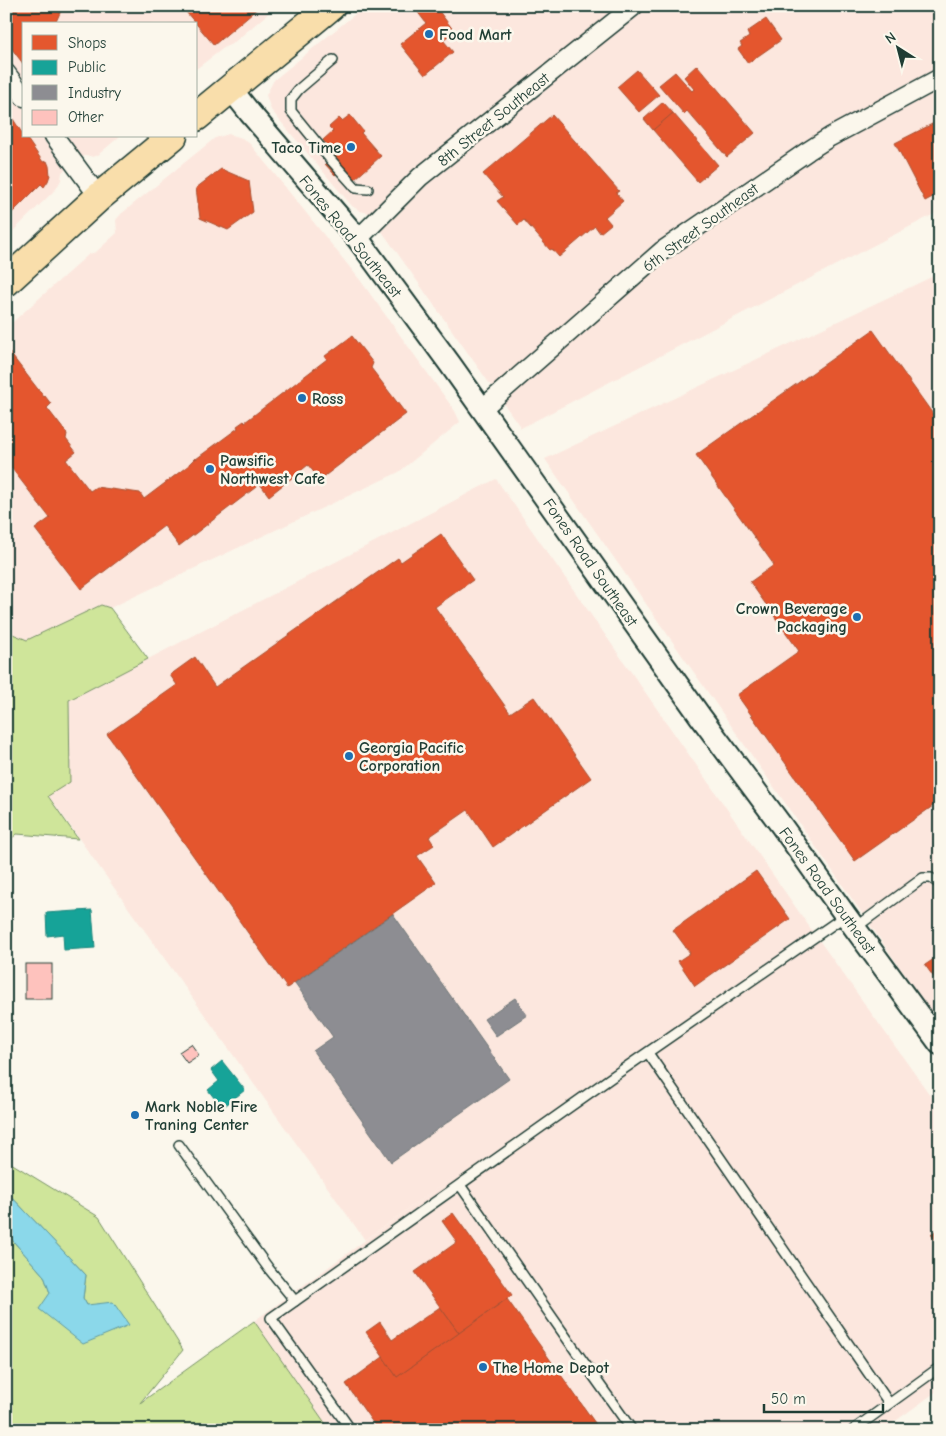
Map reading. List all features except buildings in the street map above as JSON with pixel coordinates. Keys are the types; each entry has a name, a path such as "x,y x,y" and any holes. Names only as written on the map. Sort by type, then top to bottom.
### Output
{"main road":[{"path":"198,115 331,6"},
{"path":"6,282 99,197 171,138"}],"street":[{"name":"8th Street Southeast","path":"358,240 420,178 634,6"},
{"path":"6,73 22,94"},
{"name":"6th Street Southeast","path":"483,408 662,251 823,142 940,78"},
{"name":"Fones Road Southeast","path":"231,89 358,240 483,408 534,483 700,716 940,1044"},
{"path":"55,138 99,197"}],"lane":[{"path":"333,60 291,98 291,111 330,160 356,188 368,189"},
{"path":"351,1430 271,1318 648,1053 850,922 923,878 932,878 940,884"},
{"path":"648,1053 889,1403"},
{"path":"179,1145 269,1269 295,1301"},
{"path":"460,1185 632,1430"},
{"path":"853,1430 940,1367"}],"shaded area":[{"path":"6,6 277,6 232,44 225,47 198,67 198,22 22,22 22,138 118,138 98,155 93,157 86,155 62,172 61,180 56,189 6,238"},
{"path":"365,6 940,6 940,211 521,428 369,213 360,211 352,206 271,110 266,95 274,80"},
{"path":"229,134 242,138 250,144 360,280 455,411 460,422 399,472 110,608 101,605 27,640 8,632 6,629 6,328 89,254 96,252 117,233 116,220 121,214 215,138"},
{"path":"940,273 940,1025 545,459"},
{"path":"496,479 806,922 940,1109 940,1389 883,1430 330,1430 254,1321 458,1173 365,1240 48,795 70,781 69,700"}],"green space":[{"path":"101,605 110,608 148,659 69,700 70,782 48,796 78,839 17,834 6,843 6,629 8,632 27,640"},
{"path":"6,1160 99,1217 183,1350 140,1403 254,1321 330,1430 6,1430 6,1233 44,1276 50,1293 87,1305 83,1298 86,1275 6,1191"}],"water":[{"path":"6,1191 86,1275 83,1298 87,1305 113,1302 129,1325 83,1344 39,1309 50,1293 44,1276 6,1233"}],"place":[{"name":"Food Mart","path":"429,34"},
{"name":"Taco Time","path":"351,147"},
{"name":"Ross","path":"302,398"},
{"name":"Pawsific Northwest Cafe","path":"210,469"},
{"name":"Crown Beverage Packaging","path":"857,617"},
{"name":"Georgia Pacific Corporation","path":"349,756"},
{"name":"Mark Noble Fire Traning Center","path":"135,1115"},
{"name":"The Home Depot","path":"483,1367"}]}
